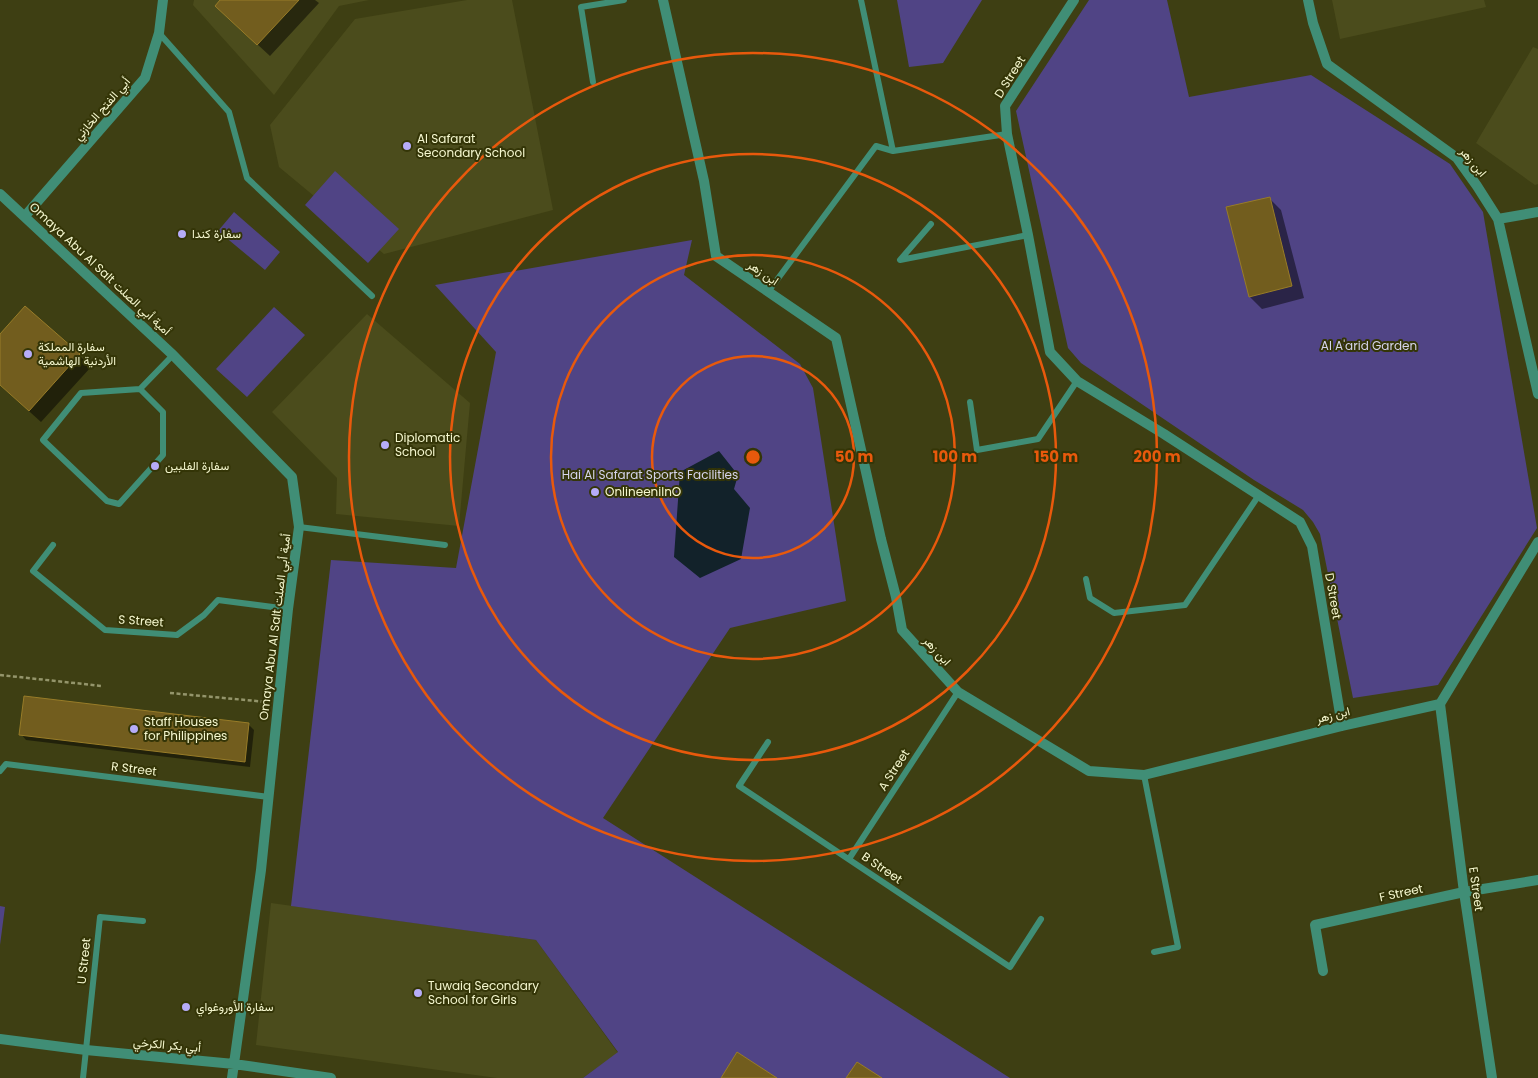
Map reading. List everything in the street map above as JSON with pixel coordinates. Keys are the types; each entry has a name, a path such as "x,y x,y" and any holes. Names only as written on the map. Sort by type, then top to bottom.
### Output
{"street":[{"name":"أبي الفتح الخازني","path":"25,216 145,78 159,34 163,0"},
{"name":"ابن زهر","path":"663,0 704,181 716,256 836,338 902,630 958,692 1089,771 1144,775 1440,704"},
{"name":"D Street","path":"1074,0 1005,106 1007,134 1050,352 1077,381 1164,434 1300,522 1312,546 1342,726"},
{"name":"ابن زهر","path":"1308,0 1313,23 1328,64 1457,158 1498,219 1538,394"},
{"name":"Omaya Abu Al Salt أمية أبي الصلت","path":"0,194 173,355 292,477 299,527 288,609 261,870 232,1078"},
{"path":"1498,219 1538,212"},
{"path":"1440,704 1538,542"},
{"name":"E Street","path":"1440,704 1464,892 1492,1078"},
{"name":"F Street","path":"1324,971 1315,925 1464,892 1538,880"},
{"name":"أبي بكر الكرخي","path":"0,1039 86,1050 234,1064 331,1078"}],"lane":[{"path":"592,82 581,7 624,0"},
{"path":"861,0 893,151"},
{"path":"159,34 228,112 248,178 372,296"},
{"path":"768,292 876,146 893,151 1007,134"},
{"path":"931,224 900,260 1028,235"},
{"path":"140,389 163,412 163,455 119,504 106,501 43,440 81,393 140,389 173,355"},
{"path":"970,402 977,450 1038,439 1077,381"},
{"path":"1086,579 1090,598 1114,613 1185,605 1259,495"},
{"path":"299,527 444,545"},
{"name":"S Street","path":"53,545 33,571 106,630 177,635 204,615 218,600 288,609"},
{"name":"A Street","path":"849,859 958,692"},
{"name":"B Street","path":"768,742 739,786 1010,967 1040,919"},
{"name":"R Street","path":"0,771 6,764 268,798"},
{"path":"1144,775 1178,947 1154,952"},
{"name":"U Street","path":"86,1050 100,917 142,921"},
{"path":"83,1078 86,1050"}],"path":[{"path":"0,675 102,686"},
{"path":"170,693 278,704"}],"shaded area":[{"path":"194,0 369,0 339,6 274,95 193,5"},
{"name":"Al Safarat Secondary School","path":"467,0 512,0 553,210 384,254 279,167 270,125 355,19"},
{"path":"1332,0 1484,0 1486,7 1340,39"},
{"path":"1533,47 1538,49 1538,184 1535,185 1476,143"},
{"name":"Diplomatic School","path":"367,314 470,403 459,526 336,514 337,478 272,412"},
{"name":"Tuwaiq Secondary School for Girls","path":"271,903 536,940 618,1053 583,1078 497,1078 256,1045"}],"green space":[{"path":"897,0 982,0 943,63 909,67"},
{"name":"Al A'arid Garden","path":"1089,0 1167,0 1189,97 1311,75 1450,164 1483,212 1537,528 1438,685 1353,698 1320,534 1313,522 1303,510 1254,480 1081,363 1068,348 1016,111"},
{"path":"335,171 399,229 368,263 305,205"},
{"path":"234,212 280,252 265,270 218,231"},
{"name":"Hai Al Safarat Sports Facilities","path":"692,240 684,275 800,364 813,388 846,601 730,628 603,818 1010,1078 583,1078 618,1052 536,940 291,906 331,560 456,568 496,352 435,285"},
{"path":"274,307 305,335 247,397 216,369"},
{"path":"0,906 5,907 0,945"}],"water":[{"path":"719,451 738,475 734,489 750,508 741,559 700,578 674,557 680,472"}],"building":[{"path":"220,0 299,0 257,45 215,6"},
{"path":"1270,197 1292,286 1249,297 1226,207"},
{"path":"25,306 80,354 29,411 0,385 0,334"},
{"name":"Staff Houses for Philippines","path":"24,696 249,723 245,762 19,735"},
{"path":"737,1052 777,1078 721,1078"},
{"path":"857,1062 882,1078 846,1078"}],"place":[{"name":"Al Safarat Secondary School","path":"407,146"},
{"name":"سفارة كندا","path":"182,234"},
{"name":"سفارة المملكة الأردنية الهاشمية","path":"28,354"},
{"name":"Diplomatic School","path":"385,445"},
{"name":"سفارة الفلبين","path":"155,466"},
{"name":"OnlineenilnO","path":"595,492"},
{"name":"Staff Houses for Philippines","path":"134,729"},
{"name":"Tuwaiq Secondary School for Girls","path":"418,993"},
{"name":"سفارة الأوروغواي","path":"186,1007"}]}
